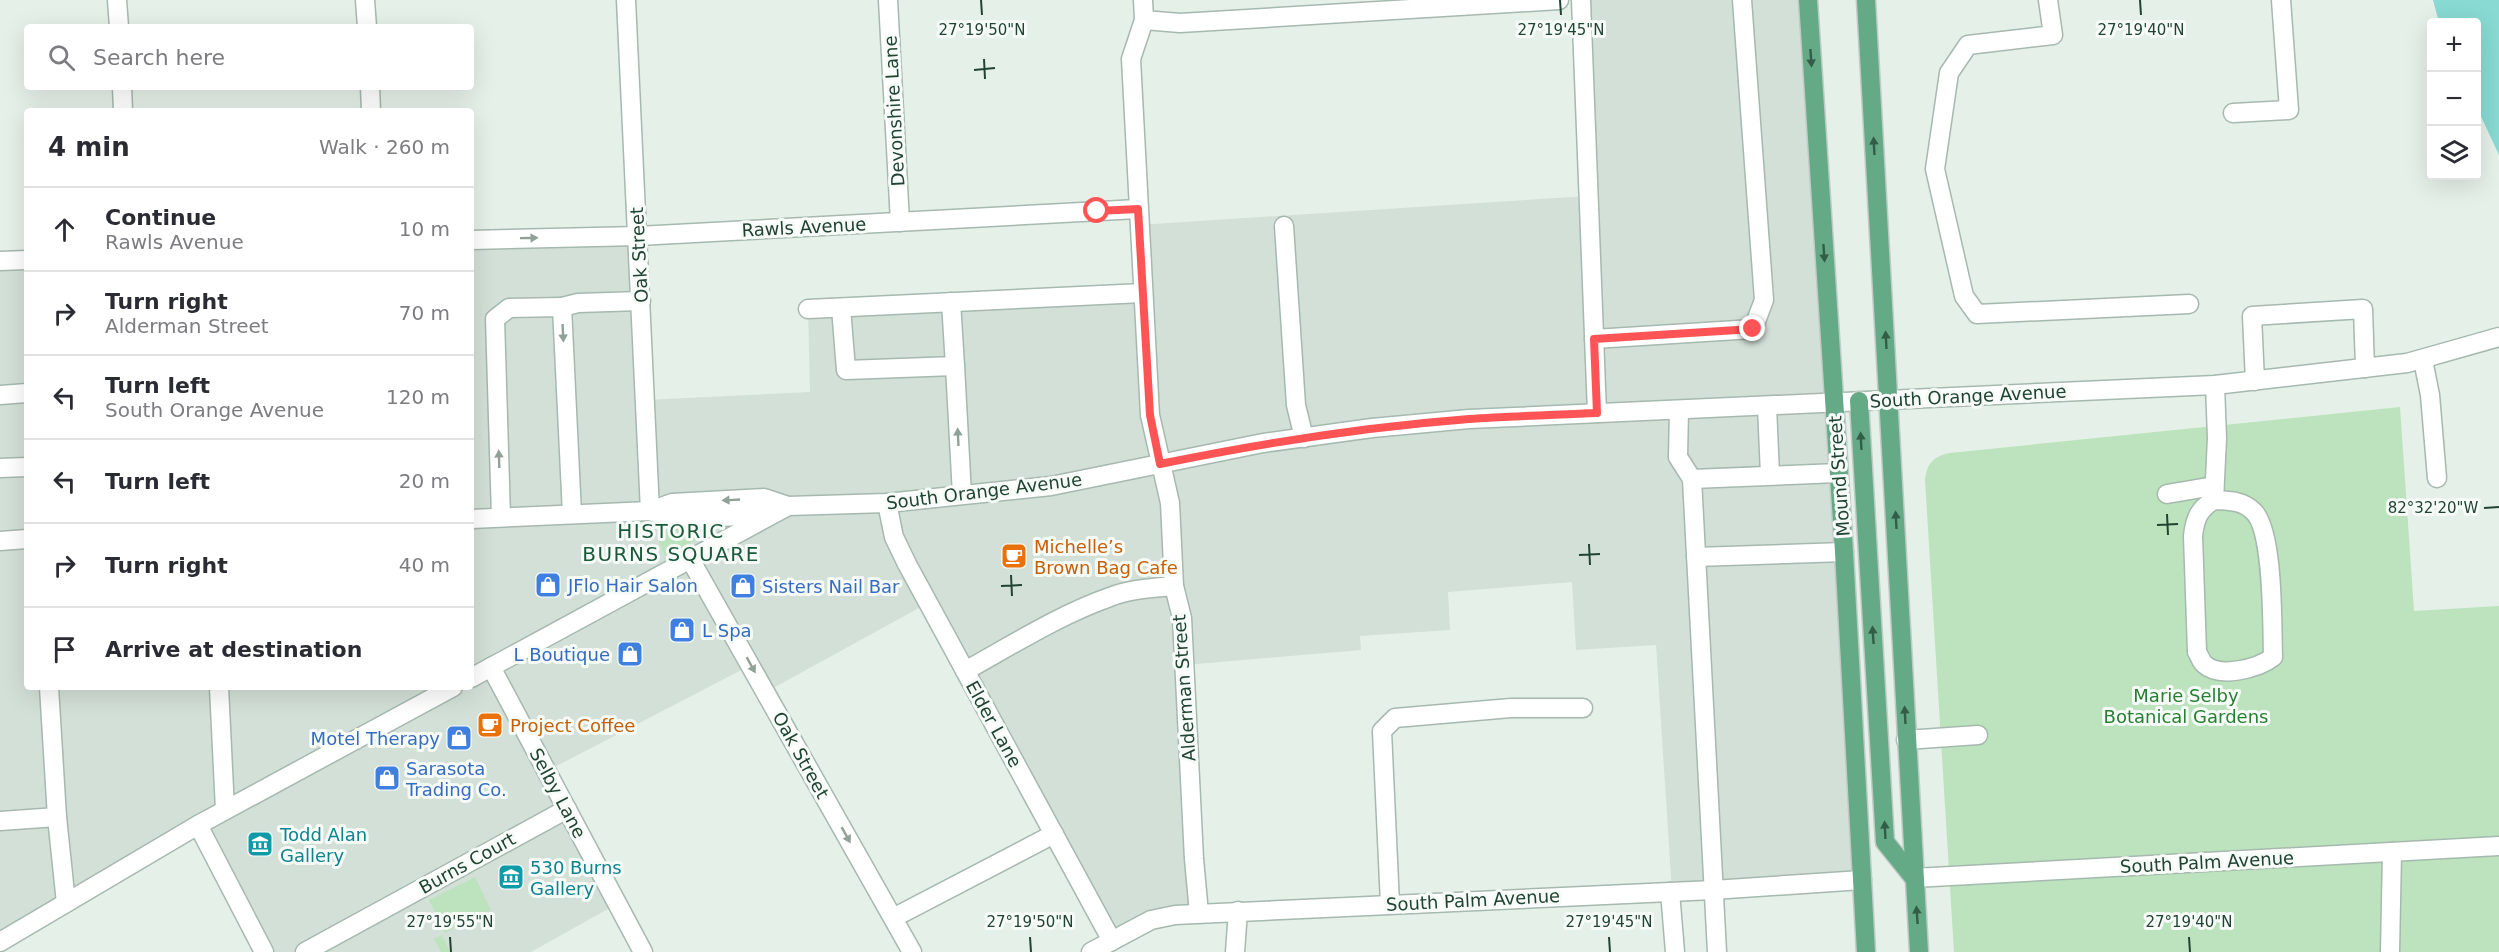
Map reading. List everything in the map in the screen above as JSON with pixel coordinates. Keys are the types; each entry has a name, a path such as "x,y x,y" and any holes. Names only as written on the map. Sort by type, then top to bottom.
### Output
{"main road":[{"name":"Mound Street","path":"1808,0 1844,552 1866,952"},
{"path":"1866,0 1919,952"},
{"path":"1859,401 1886,842 1914,878"}],"street":[{"path":"117,0 119,24"},
{"path":"365,0 367,24"},
{"name":"Oak Street","path":"626,0 650,511"},
{"name":"Devonshire Lane","path":"888,0 900,222"},
{"name":"Alderman Street","path":"1143,0 1143,20 1131,59 1150,415 1170,504 1174,586 1182,618 1194,859 1200,913"},
{"path":"1143,20 1180,23 1559,0"},
{"path":"1581,0 1597,413"},
{"path":"1594,339 1753,329 1764,300 1742,0"},
{"path":"2048,0 2053,35 1968,45 1949,72 1935,169 1964,296 1977,314 2189,304"},
{"path":"2233,113 2289,110 2281,0"},
{"path":"122,90 123,108"},
{"path":"370,90 371,108"},
{"name":"Rawls Avenue","path":"474,240 638,236 1138,209"},
{"path":"1284,226 1296,405 1304,438"},
{"path":"0,261 24,260"},
{"path":"808,309 1143,293"},
{"path":"501,517 495,319 509,308 562,307 578,303 641,301"},
{"path":"951,302 962,495"},
{"path":"562,307 572,514"},
{"path":"841,308 846,370 955,366"},
{"path":"2255,381 2252,316 2363,309 2365,368"},
{"name":"South Orange Avenue","path":"474,519 650,511 672,503 764,498 780,511 887,503 1051,486 1263,443 1469,419 2215,385 2423,360 2499,337"},
{"path":"2423,360 2430,395 2432,444 2437,478"},
{"path":"2167,494 2214,493 2240,502 2255,512 2267,543 2273,657 2264,664 2247,670 2215,670 2204,664 2197,652 2193,536 2201,507 2214,493 2217,438 2215,385"},
{"path":"0,395 24,393"},
{"path":"1767,406 1770,475"},
{"path":"1679,410 1678,457 1692,479 1717,952"},
{"path":"0,468 24,467"},
{"path":"1692,479 1838,473"},
{"name":"Elder Lane","path":"887,503 894,537 1112,941"},
{"path":"474,676 780,511"},
{"path":"0,541 24,539"},
{"path":"1696,557 1844,552"},
{"name":"Oak Street","path":"690,559 912,952"},
{"path":"965,671 1056,621 1112,596 1174,586"},
{"name":"Selby Lane","path":"491,667 643,952"},
{"path":"49,690 57,817 66,903"},
{"path":"219,690 225,810"},
{"path":"0,942 198,825 447,690"},
{"path":"1390,904 1382,731 1395,718 1511,708 1583,708"},
{"path":"1906,740 1978,735"},
{"name":"Burns Court","path":"305,952 567,809"},
{"path":"0,821 57,817"},
{"path":"198,825 264,952"},
{"path":"893,918 1053,834"},
{"name":"South Palm Avenue","path":"1914,878 2499,846"},
{"path":"2390,952 2392,852"},
{"name":"South Palm Avenue","path":"1091,952 1151,920 1175,915 1713,890 1862,880"},
{"path":"1670,892 1675,952"},
{"path":"1235,952 1238,911"}],"shaded area":[{"path":"1581,0 1808,0 1862,880 1672,892 1656,645 1576,650 1572,582 1448,592 1450,630 1360,636 1361,650 1184,665 1199,913 1112,941 928,603 766,692 751,665 547,771 617,904 531,952 264,952 198,825 0,942 0,261 24,260 24,690 474,690 474,240 638,236 646,400 810,392 808,309 1142,293 1138,225 1588,196"}],"green space":[{"name":"Marie Selby Botanical Gardens","path":"2400,407 2414,611 2499,606 2499,952 1954,952 1925,480 1932,461 1950,453"},
{"path":"659,528 696,529 701,535 698,539 665,556 659,542"},
{"path":"475,877 491,910 445,933 429,900"},
{"path":"442,935 450,952 441,952 434,939"}],"water":[{"path":"2433,0 2499,0 2499,155 2481,117 2481,18 2438,18"}],"place":[{"name":"Michelle’s Brown Bag Cafe","path":"1014,556"},
{"name":"JFlo Hair Salon","path":"548,585"},
{"name":"Sisters Nail Bar","path":"743,586"},
{"name":"L Spa","path":"682,630"},
{"name":"L Boutique","path":"630,654"},
{"name":"Project Coffee","path":"490,725"},
{"name":"Motel Therapy","path":"459,738"},
{"name":"Sarasota Trading Co.","path":"387,778"},
{"name":"Todd Alan Gallery","path":"260,844"},
{"name":"530 Burns Gallery","path":"511,877"}],"district":[{"name":"HISTORIC BURNS SQUARE","path":"671,542"}],"route":[{"path":"1097,211 1138,209 1150,415 1160,464 1263,443 1372,428 1469,419 1597,413 1594,339 1753,329"}]}
